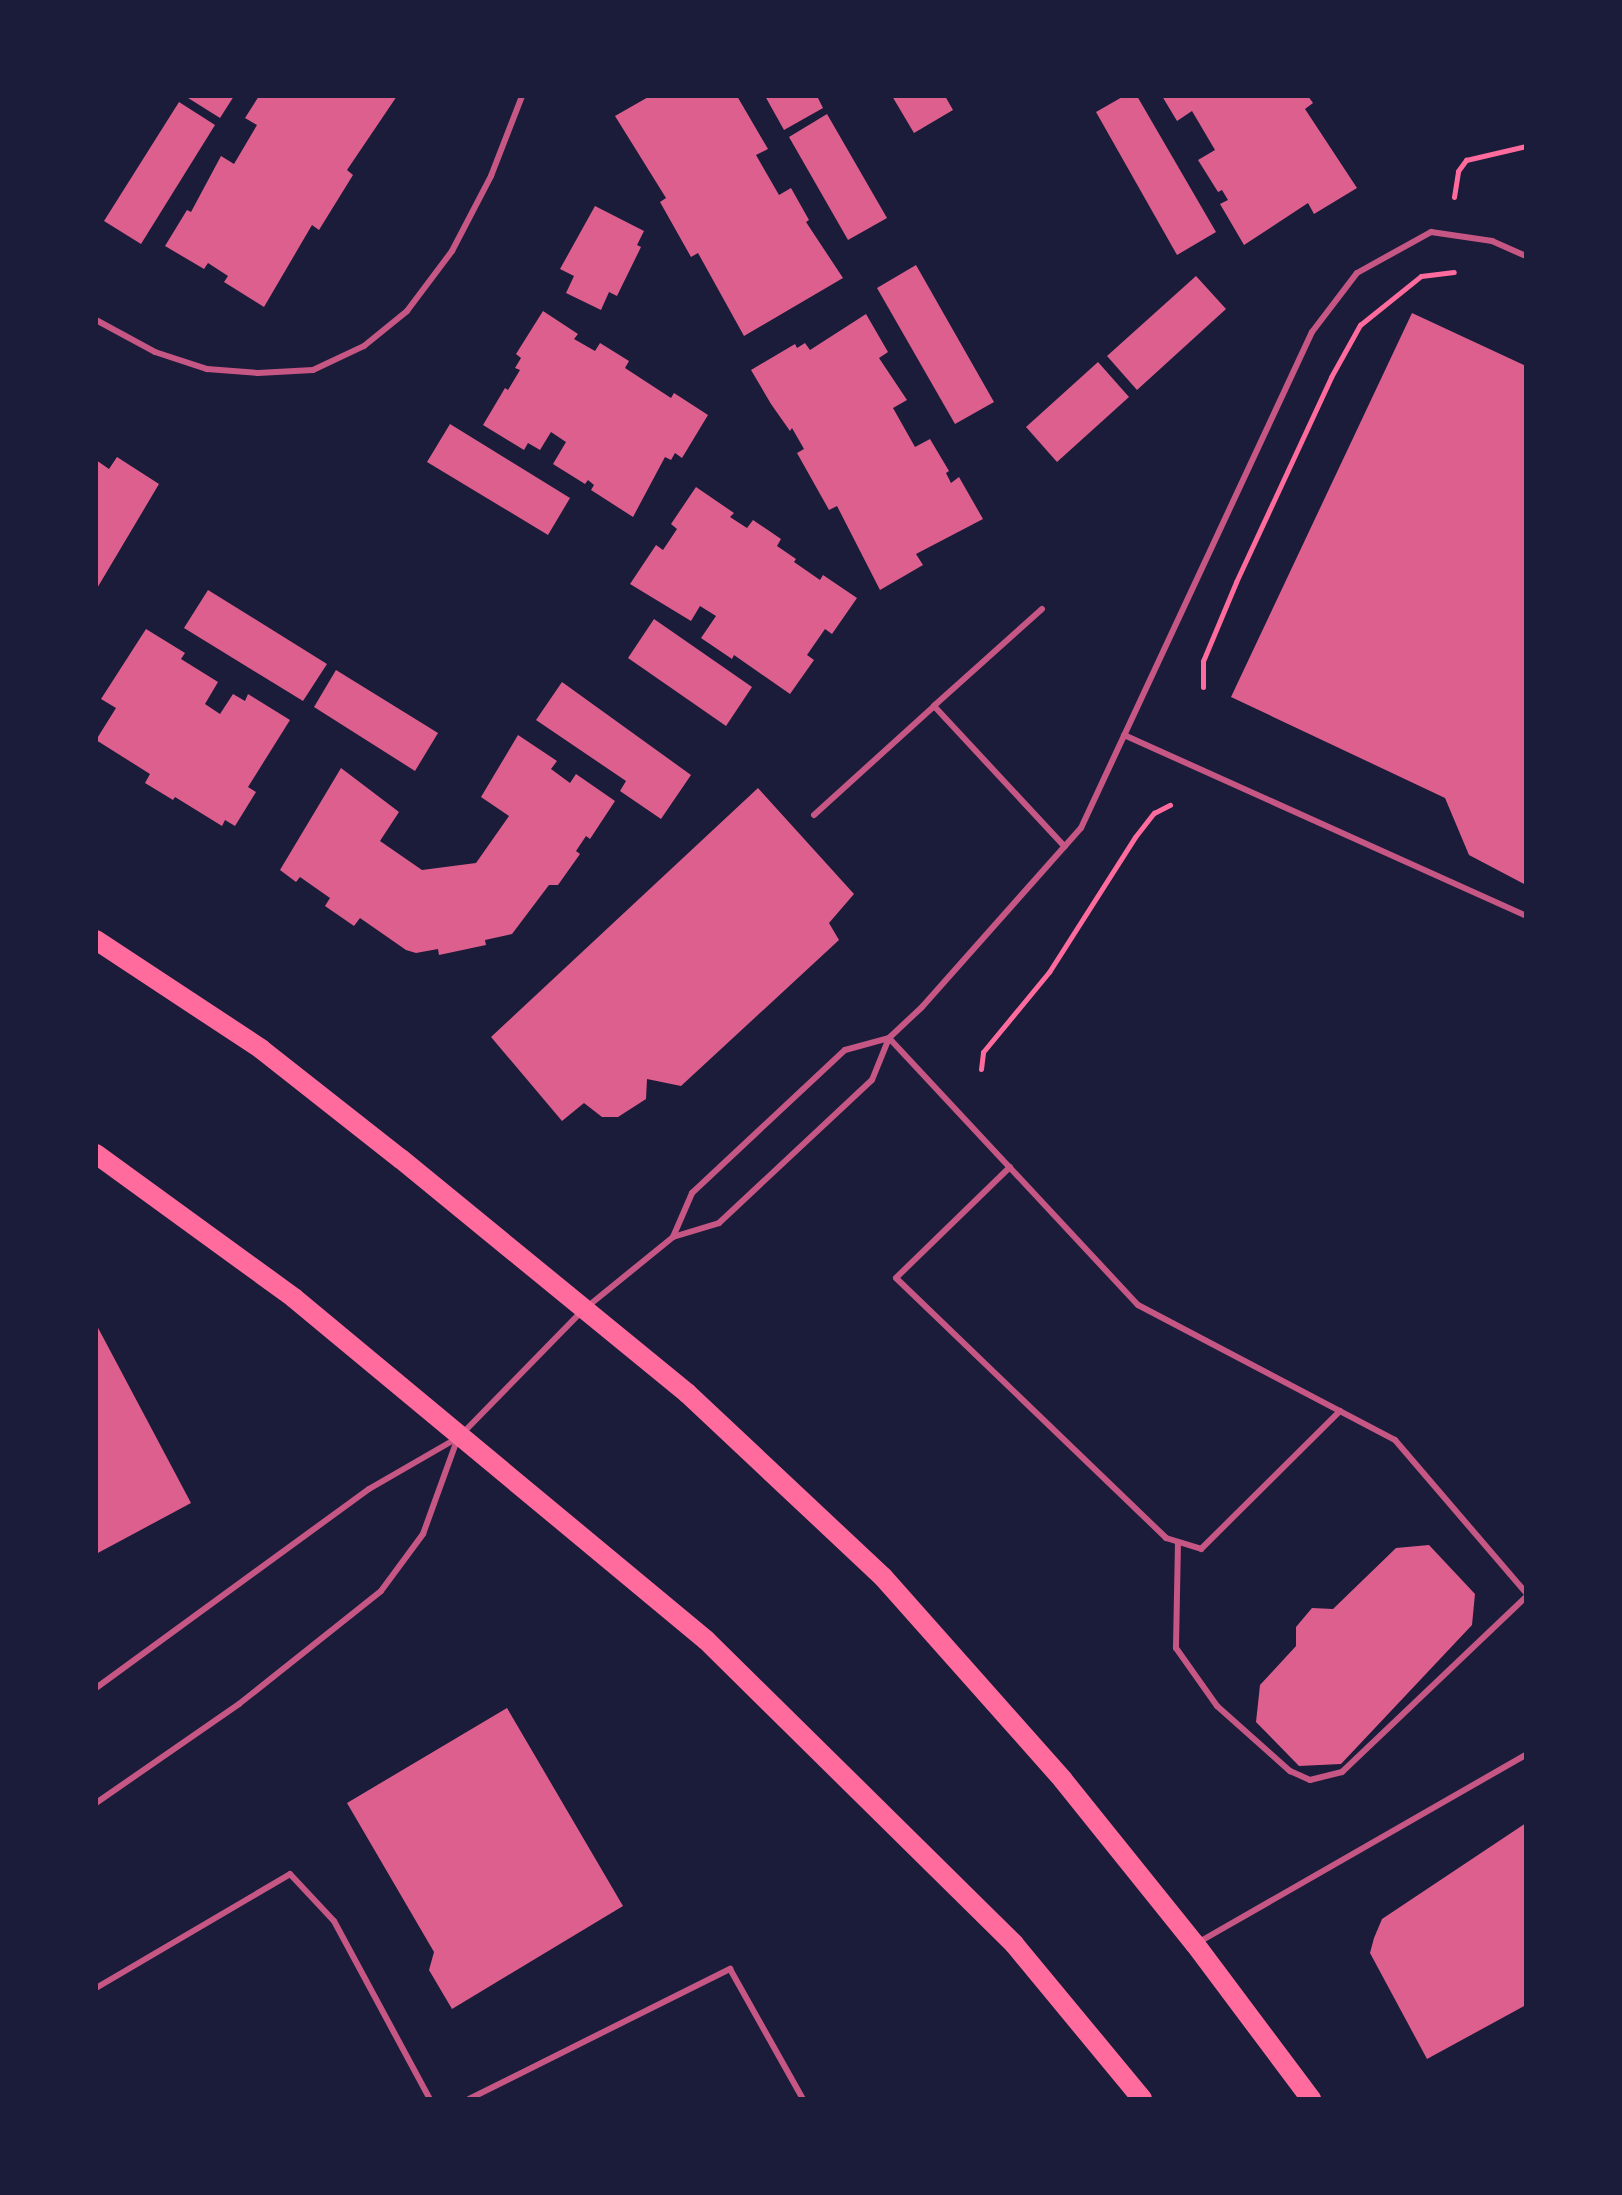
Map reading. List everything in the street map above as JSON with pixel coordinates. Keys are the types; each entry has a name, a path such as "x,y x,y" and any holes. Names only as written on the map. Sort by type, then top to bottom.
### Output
{"main road":[{"path":"96,940 261,1049 401,1159 582,1311 687,1393 883,1577 1063,1780 1195,1944 1311,2099"},
{"path":"96,1154 294,1298 706,1640 1014,1944 1142,2099"}],"lane":[{"path":"96,320 155,352 207,369 258,373 313,370 364,346 407,311 452,251 491,176 522,96"},
{"path":"96,1688 369,1489 459,1437 582,1311 673,1237 719,1223 872,1080 889,1038 922,1007 1081,828 1312,332 1357,273 1431,232 1492,241 1526,256"},
{"path":"814,815 1042,609"},
{"path":"934,706 1065,847"},
{"path":"1124,735 1526,916"},
{"path":"889,1038 1138,1305 1395,1440 1526,1595 1342,1772 1310,1780 1290,1771 1217,1706 1176,1648 1178,1542"},
{"path":"673,1237 692,1193 845,1050 889,1038"},
{"path":"1010,1167 896,1278 1166,1538 1201,1549 1340,1411"},
{"path":"96,1803 239,1704 381,1591 423,1534 459,1437"},
{"path":"1195,1944 1526,1755"},
{"path":"96,1988 290,1874 334,1921 430,2099"},
{"path":"469,2099 730,1969 803,2099"}],"path":[{"path":"1454,197 1458,171 1466,160 1526,146"},
{"path":"1203,687 1203,661 1236,582 1331,377 1360,325 1421,276 1454,272"},
{"path":"981,1069 983,1052 1049,972 1135,837 1154,813 1170,805"}],"building":[{"path":"185,96 234,96 220,118"},
{"path":"259,96 397,96 347,170 353,175 319,230 312,225 264,307 224,282 228,276 208,263 204,269 165,246 187,210 191,212 221,156 234,164 257,125 245,118"},
{"path":"650,96 737,96 768,149 756,155 779,195 791,188 809,220 806,222 843,278 744,336 698,253 691,257 660,202 666,198 615,116"},
{"path":"765,96 817,96 823,108 784,130"},
{"path":"892,96 945,96 953,110 914,133"},
{"path":"1124,96 1137,96 1216,232 1177,255 1096,112"},
{"path":"1162,96 1308,96 1313,103 1305,109 1357,188 1314,214 1308,203 1244,245 1220,204 1228,200 1222,190 1218,192 1198,160 1215,150 1192,111 1177,121"},
{"path":"179,102 215,125 141,244 104,221"},
{"path":"827,114 887,218 848,240 789,137"},
{"path":"595,206 644,231 637,245 641,247 617,296 609,292 601,310 566,293 574,276 560,269"},
{"path":"916,265 994,402 955,424 877,288"},
{"path":"1196,276 1226,309 1137,390 1107,356"},
{"path":"543,311 578,334 574,339 595,351 600,343 629,361 625,368 671,398 674,393 708,415 682,458 675,453 671,460 665,457 633,517 591,490 594,485 588,480 585,484 553,464 566,442 551,432 540,450 528,443 524,450 483,425 520,370 515,368 521,358 516,354"},
{"path":"1412,313 1526,366 1526,885 1469,855 1445,798 1231,697"},
{"path":"866,314 888,352 879,358 907,400 893,408 915,447 930,439 949,471 946,473 951,483 959,477 983,519 916,554 923,565 880,590 837,506 829,510 797,453 804,449 792,428 790,431 751,370 795,344 797,348 805,343 810,350"},
{"path":"1098,362 1129,397 1057,462 1026,427"},
{"path":"450,424 570,498 548,535 427,462"},
{"path":"117,457 159,484 96,590 96,460 109,469"},
{"path":"696,487 734,513 730,517 747,528 753,520 781,539 777,546 820,580 823,575 857,598 832,634 825,629 807,655 814,660 790,694 734,655 732,659 701,638 716,616 700,606 691,621 630,584 656,545 663,550 677,529 671,524"},
{"path":"208,590 327,664 303,701 184,628"},
{"path":"654,619 752,687 726,726 628,658"},
{"path":"146,629 185,653 181,659 218,682 205,704 220,714 233,694 245,701 248,694 290,720 248,787 256,792 235,826 225,820 222,826 175,797 173,800 145,783 150,774 96,740 116,708 101,699"},
{"path":"336,670 438,733 415,771 314,707"},
{"path":"562,682 691,775 661,819 620,791 626,781 536,720"},
{"path":"518,735 557,761 551,769 570,783 576,774 615,801 590,839 586,836 576,851 580,854 558,885 549,885 512,934 485,940 486,945 439,955 438,949 416,953 406,950 360,918 354,926 325,906 330,898 300,877 296,882 280,870 341,768 399,812 380,841 422,870 476,863 509,816 481,797"},
{"path":"758,788 854,894 829,923 839,940 681,1086 647,1079 646,1099 618,1117 602,1117 584,1103 562,1121 491,1037"},
{"path":"96,1324 191,1503 96,1554"},
{"path":"1429,1545 1475,1594 1472,1625 1341,1764 1299,1766 1256,1722 1260,1685 1296,1646 1296,1627 1312,1608 1333,1609 1396,1548"},
{"path":"507,1708 623,1906 452,2009 429,1970 434,1952 347,1803"},
{"path":"1526,1823 1526,2005 1427,2059 1370,1953 1374,1938 1382,1919"}]}
